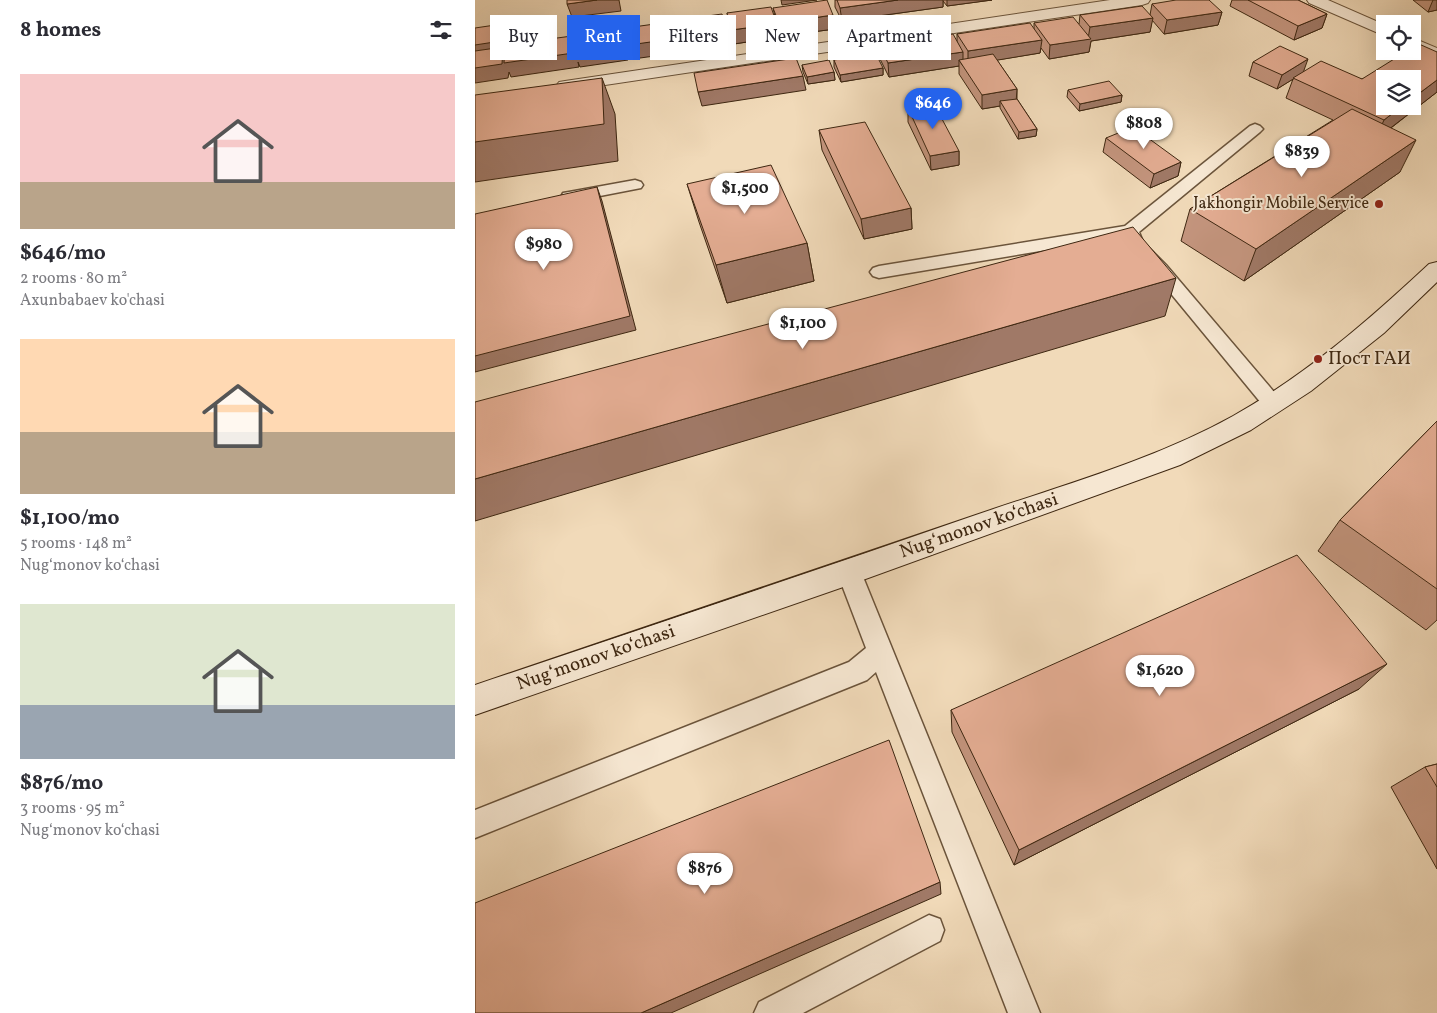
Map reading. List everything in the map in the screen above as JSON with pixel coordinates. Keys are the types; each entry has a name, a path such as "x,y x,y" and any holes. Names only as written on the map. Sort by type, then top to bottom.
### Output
{"main road":[{"path":"553,88 1142,0"},
{"path":"1321,1 1376,27"},
{"path":"1421,47 1437,54"},
{"name":"Nugʻmonov koʻchasi","path":"475,700 849,572 1171,458 1242,424 1328,366 1376,327 1437,269"}],"lane":[{"path":"879,272 1130,231 1255,129"},
{"path":"550,201 635,185"},
{"path":"1130,231 1135,244 1160,269 1273,404"},
{"path":"1039,264 1058,259"},
{"path":"849,572 1024,1013"},
{"path":"475,824 858,671 881,651"},
{"path":"770,1013 929,930"}],"building":[{"path":"567,0 597,0 567,4"},
{"path":"827,0 833,15 818,17 818,15 776,15 773,8"},
{"path":"837,0 898,0 840,8"},
{"path":"1176,0 1209,0 1222,12 1167,20 1152,4"},
{"path":"1248,0 1298,0 1327,14 1298,26"},
{"path":"1142,6 1153,18 1090,27 1080,15"},
{"path":"771,7 774,15 746,15 746,28 736,29 736,15 727,15 727,13"},
{"path":"1073,17 1091,39 1050,45 1034,23"},
{"path":"1030,23 1042,40 968,51 957,34"},
{"path":"650,25 650,42 640,43 640,26"},
{"path":"490,26 490,43 475,45 475,28"},
{"path":"951,34 953,34 963,52 951,54"},
{"path":"567,37 567,54 557,55 557,38"},
{"path":"1421,45 1437,52 1437,80 1421,92 1421,70 1376,70 1393,60 1421,60"},
{"path":"1280,46 1308,59 1282,75 1253,62"},
{"path":"490,49 490,60 502,60 502,64 475,68 475,51"},
{"path":"993,54 1017,89 982,95 959,60"},
{"path":"504,60 525,60 504,63"},
{"path":"782,60 797,60 803,76 698,92 694,73"},
{"path":"829,60 834,72 807,77 802,65"},
{"path":"834,60 879,60 883,68 840,75"},
{"path":"886,60 908,60 888,63"},
{"path":"1321,61 1362,79 1376,70 1376,115 1390,115 1384,120 1293,78"},
{"path":"602,78 604,124 475,142 475,95"},
{"path":"1109,81 1122,95 1080,104 1068,90"},
{"path":"1017,99 1037,129 1019,132 1000,101"},
{"path":"934,104 959,151 930,156 908,108"},
{"path":"1352,109 1416,140 1256,249 1190,209"},
{"path":"865,122 911,208 861,219 819,130"},
{"path":"1133,127 1181,162 1154,174 1106,138"},
{"path":"771,165 807,243 716,265 687,184"},
{"path":"597,187 630,316 475,356 475,214"},
{"path":"1133,227 1176,278 475,479 475,402"},
{"path":"1437,421 1437,589 1340,520"},
{"path":"1297,555 1387,664 1019,850 951,710"},
{"path":"889,740 940,882 641,1013 475,1013 475,903"},
{"path":"1437,764 1437,787 1425,767"}],"place":[{"name":"Jakhongir Mobile Service","path":"1379,204"},
{"name":"Пост ГАИ","path":"1318,359"}]}
